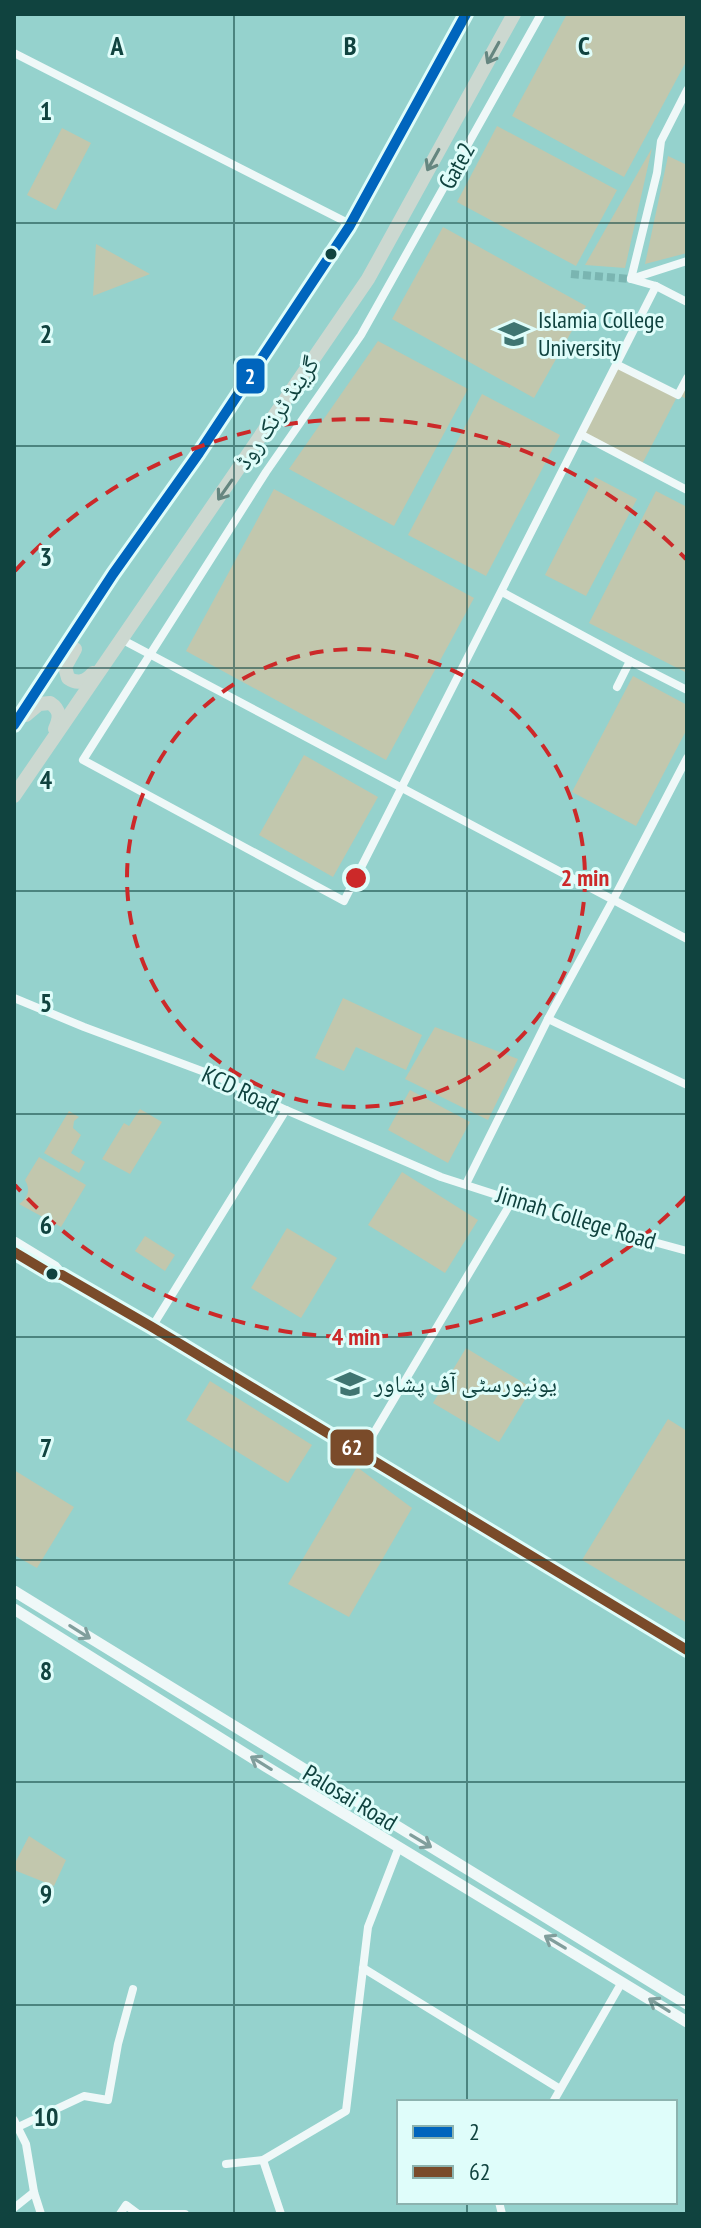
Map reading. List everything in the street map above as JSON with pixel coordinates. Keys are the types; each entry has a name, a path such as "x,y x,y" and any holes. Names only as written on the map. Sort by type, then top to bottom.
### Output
{"highway":[{"name":"گرینڈ ٹرنک روڈ","path":"14,726 113,574 312,285 350,224 466,14"},
{"name":"گرینڈ ٹرنک روڈ","path":"14,796 368,279 514,14"},
{"path":"113,574 96,615 68,660 65,674 73,682 84,681 120,640"},
{"path":"14,726 39,704 55,706 59,717 42,755"}],"street":[{"name":"Gate2","path":"401,787 344,901 83,760 266,472 371,317 541,14"},
{"path":"14,53 350,224"},
{"path":"631,279 657,173 661,141 687,90"},
{"path":"631,279 687,261"},
{"path":"631,279 656,286 687,302"},
{"path":"401,787 656,286"},
{"path":"618,365 683,397 687,378"},
{"path":"582,435 687,490"},
{"path":"502,592 687,690"},
{"path":"120,640 687,939"},
{"path":"617,687 630,661"},
{"path":"466,1184 548,1019 687,758"},
{"name":"KCD Road","path":"14,998 218,1077 441,1177 466,1184"},
{"path":"548,1019 687,1085"},
{"path":"152,1327 286,1110"},
{"name":"Jinnah College Road","path":"466,1184 584,1223 687,1251"},
{"path":"362,1453 512,1201"},
{"path":"14,1242 55,1267 62,1275 687,1650"},
{"path":"14,1252 51,1274 62,1275"},
{"name":"Palosai Road","path":"14,1591 687,2004"},
{"path":"14,1609 687,2022"},
{"path":"226,2164 263,2160 346,2111 368,1927 399,1847"},
{"path":"449,1877 458,1864"},
{"path":"363,1968 560,2089"},
{"path":"554,2100 631,1970"},
{"path":"41,2214 26,2144 16,2123 84,2096 108,2100 118,2044 133,1989"},
{"path":"263,2160 281,2214"},
{"path":"14,2208 34,2192"},
{"path":"120,2214 126,2205 138,2214 185,2214"}],"green space":[{"path":"567,14 687,14 687,60 624,177 512,116"},
{"path":"497,126 617,190 576,266 457,202"},
{"path":"62,128 91,143 56,210 27,195"},
{"path":"652,148 625,268 585,265"},
{"path":"668,156 687,165 687,253 645,264"},
{"path":"443,227 586,306 534,398 392,319"},
{"path":"96,244 150,274 93,296"},
{"path":"378,341 468,389 394,526 289,469"},
{"path":"618,365 678,394 687,378 687,399 678,395 641,466 582,435"},
{"path":"482,394 560,435 486,576 408,535"},
{"path":"595,477 637,499 586,596 545,575"},
{"path":"274,489 474,598 386,760 186,651"},
{"path":"656,491 687,507 687,673 589,623"},
{"path":"633,676 687,705 687,729 636,826 572,792"},
{"path":"304,755 378,797 333,877 259,835"},
{"path":"343,998 422,1035 406,1070 356,1047 344,1071 315,1058"},
{"path":"435,1027 518,1059 488,1120 405,1079"},
{"path":"410,1090 470,1122 448,1163 388,1130"},
{"path":"140,1109 162,1122 130,1174 102,1159 124,1123 129,1126"},
{"path":"69,1111 79,1117 74,1121 73,1128 81,1135 71,1153 85,1162 79,1173 44,1153"},
{"path":"39,1157 86,1185 61,1227 19,1204 28,1194 25,1180"},
{"path":"402,1172 478,1220 445,1273 368,1225"},
{"path":"287,1228 337,1258 301,1318 251,1288"},
{"path":"145,1236 175,1255 165,1271 135,1251"},
{"path":"466,1348 532,1388 499,1442 433,1403"},
{"path":"210,1381 312,1445 288,1483 186,1420"},
{"path":"668,1419 687,1431 687,1623 582,1560"},
{"path":"357,1467 412,1508 349,1617 288,1584"},
{"path":"14,1470 74,1507 37,1568 14,1555"},
{"path":"29,1836 66,1860 54,1886 14,1870"}],"tunnel":[{"path":"571,274 631,279"}],"transit line":[{"name":"2","path":"14,725 349,227 466,14"},
{"name":"62","path":"14,1252 51,1274 62,1275 152,1327 687,1650"}],"place":[{"name":"Islamia College University","path":"514,334"},
{"name":"یونیورسٹی آف پشاور","path":"350,1384"}]}
